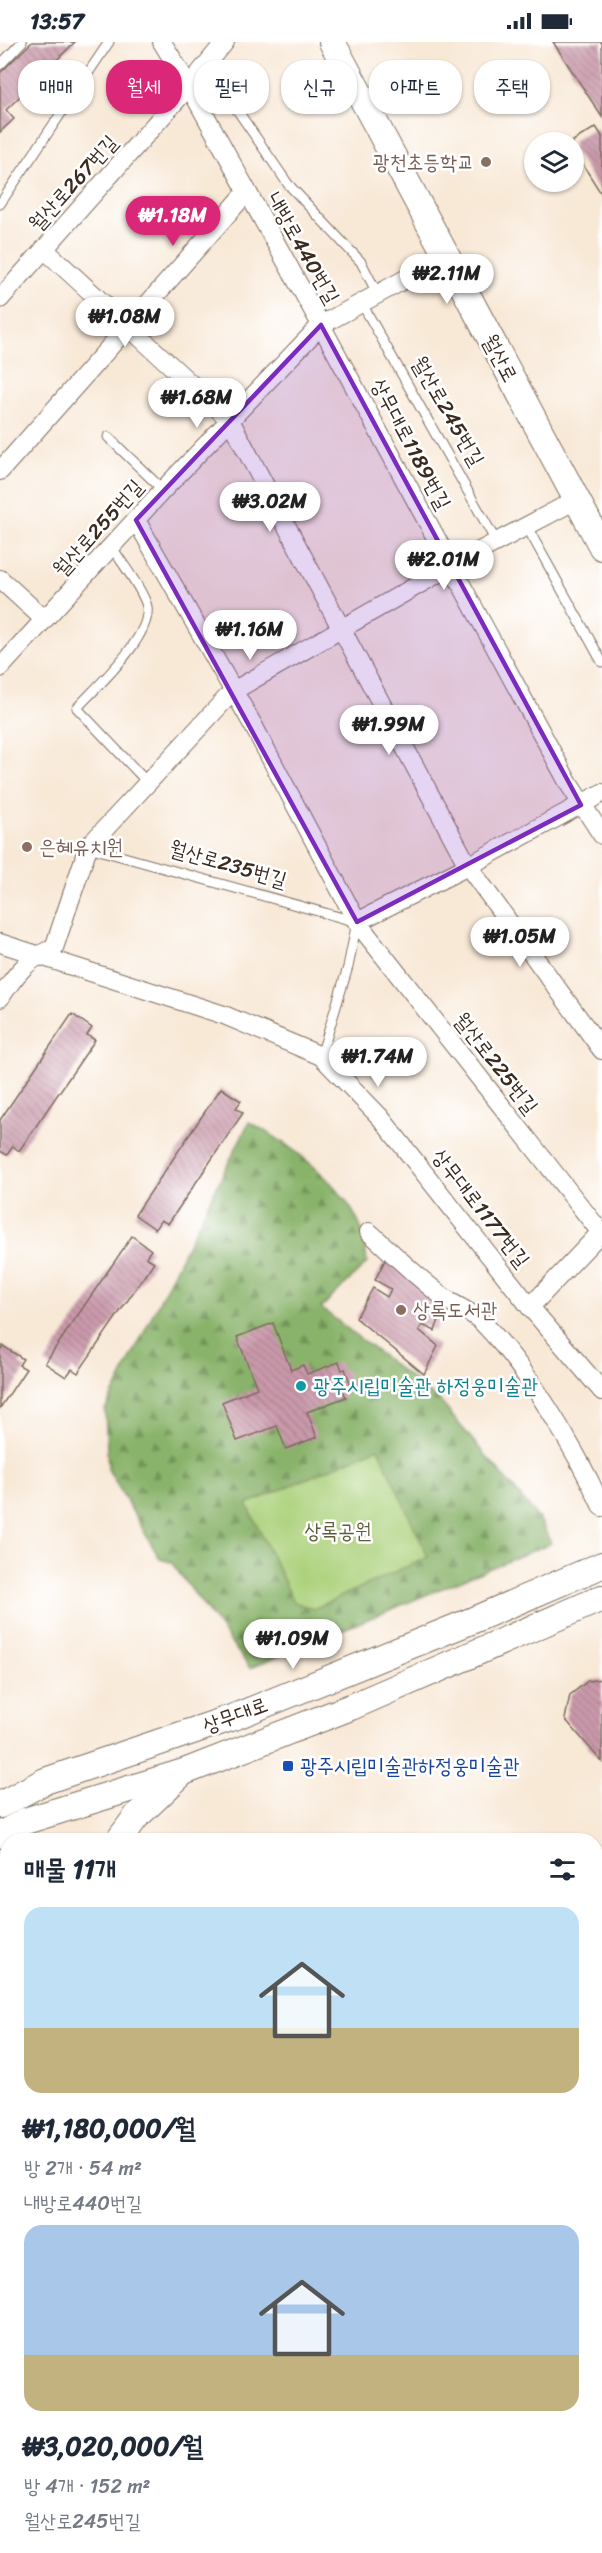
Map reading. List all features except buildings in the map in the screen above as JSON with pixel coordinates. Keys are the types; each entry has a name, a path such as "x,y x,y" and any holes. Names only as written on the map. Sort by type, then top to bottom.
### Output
{"street":[{"name":"내방로440번길","path":"162,42 189,86 246,193 321,325"},
{"name":"월산로267번길","path":"210,60 225,42"},
{"name":"월산로","path":"332,42 602,547"},
{"name":"월산로267번길","path":"0,299 194,80"},
{"name":"내방로440번길","path":"0,471 246,193"},
{"path":"44,249 230,420 468,866 602,1050"},
{"name":"월산로255번길","path":"0,668 163,490 321,325 376,293 446,257"},
{"name":"상무대로1189번길","path":"321,325 581,805 602,836"},
{"path":"0,998 21,968 37,954 54,948 88,847 233,691 451,566 576,500"},
{"path":"136,520 233,691 357,922 468,866 602,793"},
{"path":"0,579 44,619"},
{"name":"월산로225번길","path":"357,922 601,1232 530,1307"},
{"name":"상무대로1177번길","path":"0,943 224,1015 321,1056 380,1117 530,1307 602,1391"},
{"path":"369,1232 449,1301 481,1321 496,1337 545,1407 602,1507"},
{"name":"상무대로","path":"0,1805 45,1781 234,1717 471,1622 602,1565"},
{"name":"상무대로","path":"4,1833 25,1821 184,1772 351,1707 602,1598"},
{"path":"124,1833 136,1817 184,1772"}],"lane":[{"path":"0,65 22,42"},
{"path":"0,204 109,42"},
{"path":"240,114 288,184 361,262 376,293"},
{"name":"월산로245번길","path":"360,302 497,543"},
{"path":"108,437 163,490"},
{"path":"527,527 602,662"},
{"path":"112,548 146,604 145,620 135,643 77,708 147,782"},
{"name":"월산로235번길","path":"88,847 357,922"},
{"path":"321,1056 348,967 357,922"}],"highlighted area":[{"path":"321,325 581,805 357,922 136,520"}],"green space":[{"path":"249,1122 298,1154 330,1182 344,1198 362,1231 367,1263 321,1308 439,1400 540,1520 551,1543 250,1668 171,1562 160,1559 108,1469 105,1410"},
{"name":"상록공원","path":"378,1448 428,1557 313,1609 294,1602 247,1504"}],"place":[{"name":"광천초등학교","path":"486,162"},
{"name":"은혜유치원","path":"27,847"},
{"name":"상록도서관","path":"401,1310"},
{"name":"광주시립미술관 하정웅미술관","path":"301,1386"},
{"name":"광주시립미술관하정웅미술관","path":"288,1766"}]}
